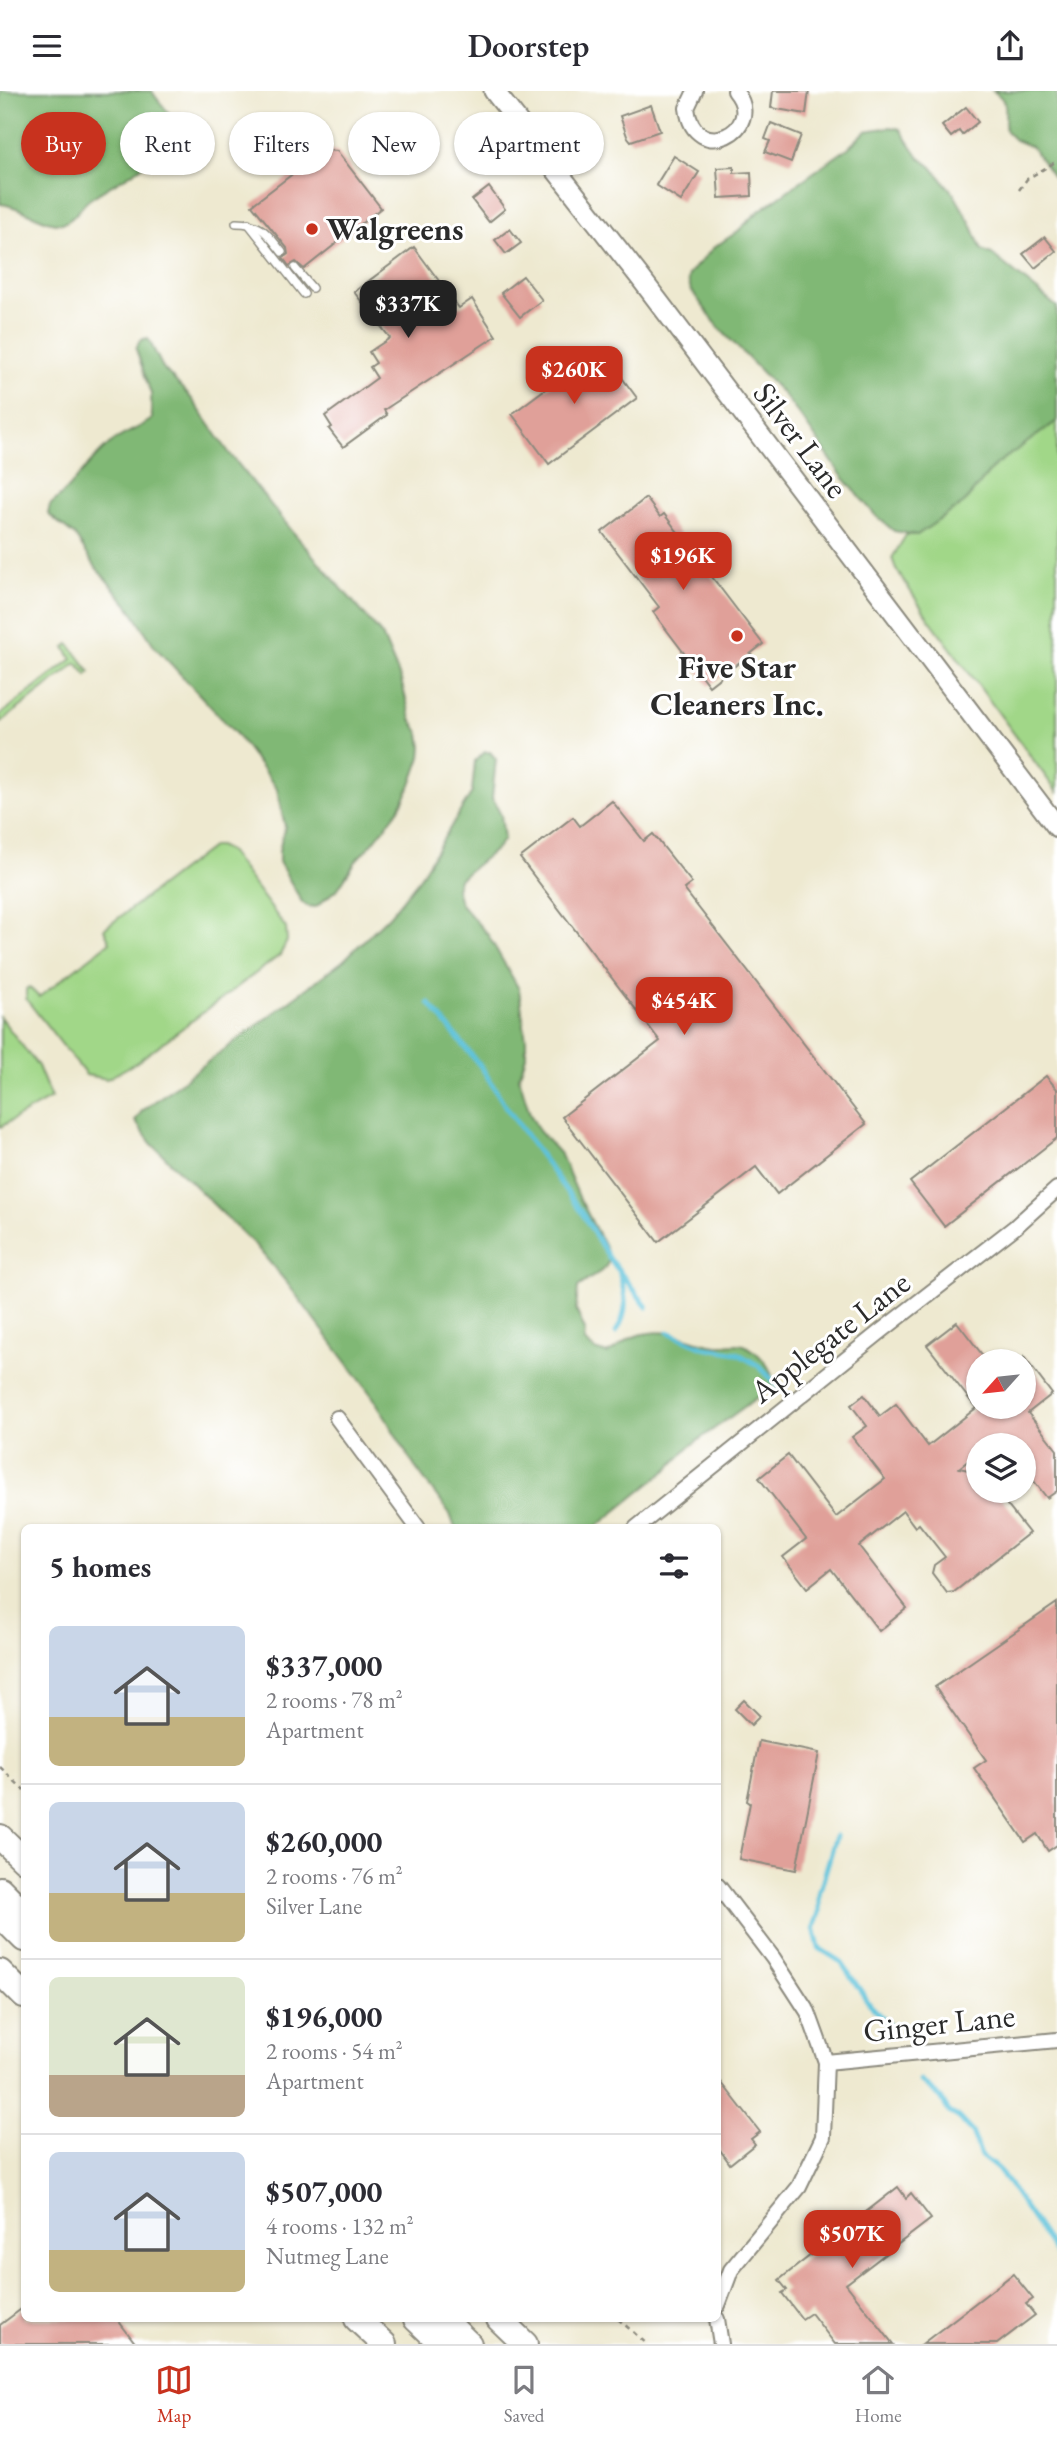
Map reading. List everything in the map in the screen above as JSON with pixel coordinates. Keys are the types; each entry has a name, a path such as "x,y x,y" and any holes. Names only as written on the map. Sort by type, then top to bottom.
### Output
{"highway":[{"path":"0,1837 21,1857"},
{"path":"0,1889 21,1910"},
{"path":"0,1915 21,1936"},
{"path":"0,1972 21,1993"},
{"path":"360,2322 384,2344"},
{"path":"419,2322 442,2344"},
{"path":"446,2322 469,2344"},
{"path":"502,2322 525,2344"}],"main road":[{"name":"Silver Lane","path":"494,91 639,276 1057,827"}],"street":[{"path":"695,91 687,108 692,126 698,133 720,139 736,130 744,113 742,102 735,91"},
{"name":"Applegate Lane","path":"641,1524 1015,1227 1057,1189"},
{"path":"337,1418 415,1524"},
{"path":"721,1890 773,1958 808,2012 826,2062 823,2137 799,2187 731,2270 721,2297"},
{"name":"Ginger Lane","path":"826,2062 1057,2039"},
{"path":"718,2322 721,2344"}],"lane":[{"path":"236,223 248,223 264,229 282,252"},
{"path":"248,223 304,294"},
{"path":"295,268 312,288"}],"path":[{"path":"1018,190 1027,179 1057,161"},
{"path":"0,1767 21,1787"},
{"path":"621,2322 647,2344"}],"green space":[{"path":"0,91 152,91 168,112 120,112 120,175 128,175 90,199 70,220 56,223 0,204"},
{"path":"993,91 1057,91 1057,183 1032,147 1015,140 1006,131 1005,105"},
{"path":"891,127 900,129 919,157 932,167 954,194 982,250 992,254 1057,307 1057,421 994,466 964,503 917,535 894,531 876,516 842,476 782,393 720,329 691,290 688,280 689,274 713,248 737,232 759,211 848,148 866,131"},
{"path":"148,338 163,368 191,398 230,454 382,635 401,680 411,719 420,734 421,757 399,809 358,858 339,887 316,907 302,902 279,862 285,826 277,789 237,735 155,647 128,605 97,569 75,536 48,514 50,505 106,447 152,419 151,394 136,349 140,340"},
{"path":"1057,421 1057,792 927,616 896,569 892,558 906,535 917,535 963,503 994,466"},
{"path":"69,644 90,672 87,675 77,663 0,723 0,715 72,659 65,647"},
{"path":"485,752 490,752 496,759 492,798 501,815 504,839 496,849 459,879 456,888 460,903 488,935 519,989 526,1056 519,1077 530,1114 539,1131 561,1155 606,1249 609,1261 604,1269 578,1287 576,1310 585,1330 584,1341 595,1350 607,1354 631,1338 659,1332 708,1344 741,1344 759,1355 772,1377 772,1384 767,1390 689,1447 668,1469 600,1524 454,1524 450,1514 415,1467 373,1397 287,1283 256,1246 151,1143 135,1121 142,1111 343,961 390,915 419,879 472,792 475,761"},
{"path":"213,846 229,851 286,928 287,941 280,955 137,1062 107,1079 86,1075 26,999 26,989 29,987 39,997 110,942 104,929"},
{"path":"0,1017 38,1066 51,1098 0,1127"}],"building":[{"path":"773,91 809,91 806,114 771,108"},
{"path":"651,105 660,131 631,141 620,116"},
{"path":"966,107 978,122 962,135 959,131 951,137 942,126"},
{"path":"771,123 801,135 791,162 765,152 770,141 765,139"},
{"name":"Walgreens","path":"334,151 348,165 348,175 356,175 381,208 304,269 296,262 289,266 283,258 288,254 287,248 252,205 291,175 334,175"},
{"path":"674,156 699,172 681,201 656,185"},
{"path":"734,167 734,173 751,172 752,196 719,198 717,168"},
{"path":"489,187 505,209 489,222 472,200"},
{"path":"510,229 521,243 506,254 495,240"},
{"path":"1045,237 1056,251 1035,268 1023,254"},
{"path":"414,247 459,308 472,299 496,336 384,410 387,415 343,447 329,429 332,427 325,416 377,378 370,367 376,363 369,352 390,338 354,292"},
{"path":"523,276 542,300 520,317 501,293"},
{"path":"600,348 637,398 549,464 512,414"},
{"path":"646,498 660,517 664,514 763,644 709,686 653,612 659,607 602,532"},
{"path":"612,801 644,841 653,834 692,883 684,889 866,1124 777,1194 756,1167 658,1242 562,1117 660,1041 520,858 573,817 580,826"},
{"path":"1046,1076 1057,1089 1057,1138 944,1226 910,1182"},
{"path":"957,1322 978,1349 966,1349 966,1395 927,1345"},
{"path":"1036,1373 1052,1394 1036,1407"},
{"path":"864,1395 880,1416 896,1404 928,1446 966,1416 966,1419 1033,1419 1057,1450 1057,1491 1047,1498 1036,1484 1036,1433 966,1433 966,1462 959,1468 966,1469 966,1503 1005,1503 1029,1533 954,1592 947,1593 932,1573 934,1565 945,1557 919,1524 915,1527 903,1511 859,1546 907,1608 879,1631 831,1569 807,1588 783,1557 806,1539 759,1478 788,1455 836,1517 885,1479 852,1437 867,1426 851,1405"},
{"path":"1057,1603 1057,1845 1048,1851 1037,1834 1025,1842 974,1768 986,1760 935,1687"},
{"path":"744,1700 760,1716 751,1725 735,1709"},
{"path":"759,1741 819,1753 796,1870 739,1859"},
{"path":"721,2082 760,2132 751,2139 755,2144 730,2164 721,2151"},
{"path":"898,2187 906,2198 911,2193 931,2219 846,2284 893,2344 835,2344 811,2313 802,2319 782,2293 787,2290 779,2280"},
{"path":"1013,2274 1033,2299 1026,2304 1035,2315 997,2344 922,2344"},
{"path":"21,2309 21,2322 119,2322 136,2344 0,2344 0,2325"}],"waterway":[{"path":"429,1003 482,1068 506,1107 582,1213 609,1258 647,1307"},
{"path":"616,1332 623,1318 625,1304 620,1275"},
{"path":"668,1332 703,1347 737,1353 759,1366 780,1388"},
{"path":"836,1836 819,1894 819,1913 814,1927 819,1948 841,1962 873,2009 892,2027"},
{"path":"920,2081 941,2098 949,2112 958,2117 972,2132 981,2156 1000,2171 1057,2255"}],"place":[{"name":"Walgreens","path":"312,229"},
{"name":"Five Star Cleaners Inc.","path":"737,636"}]}
